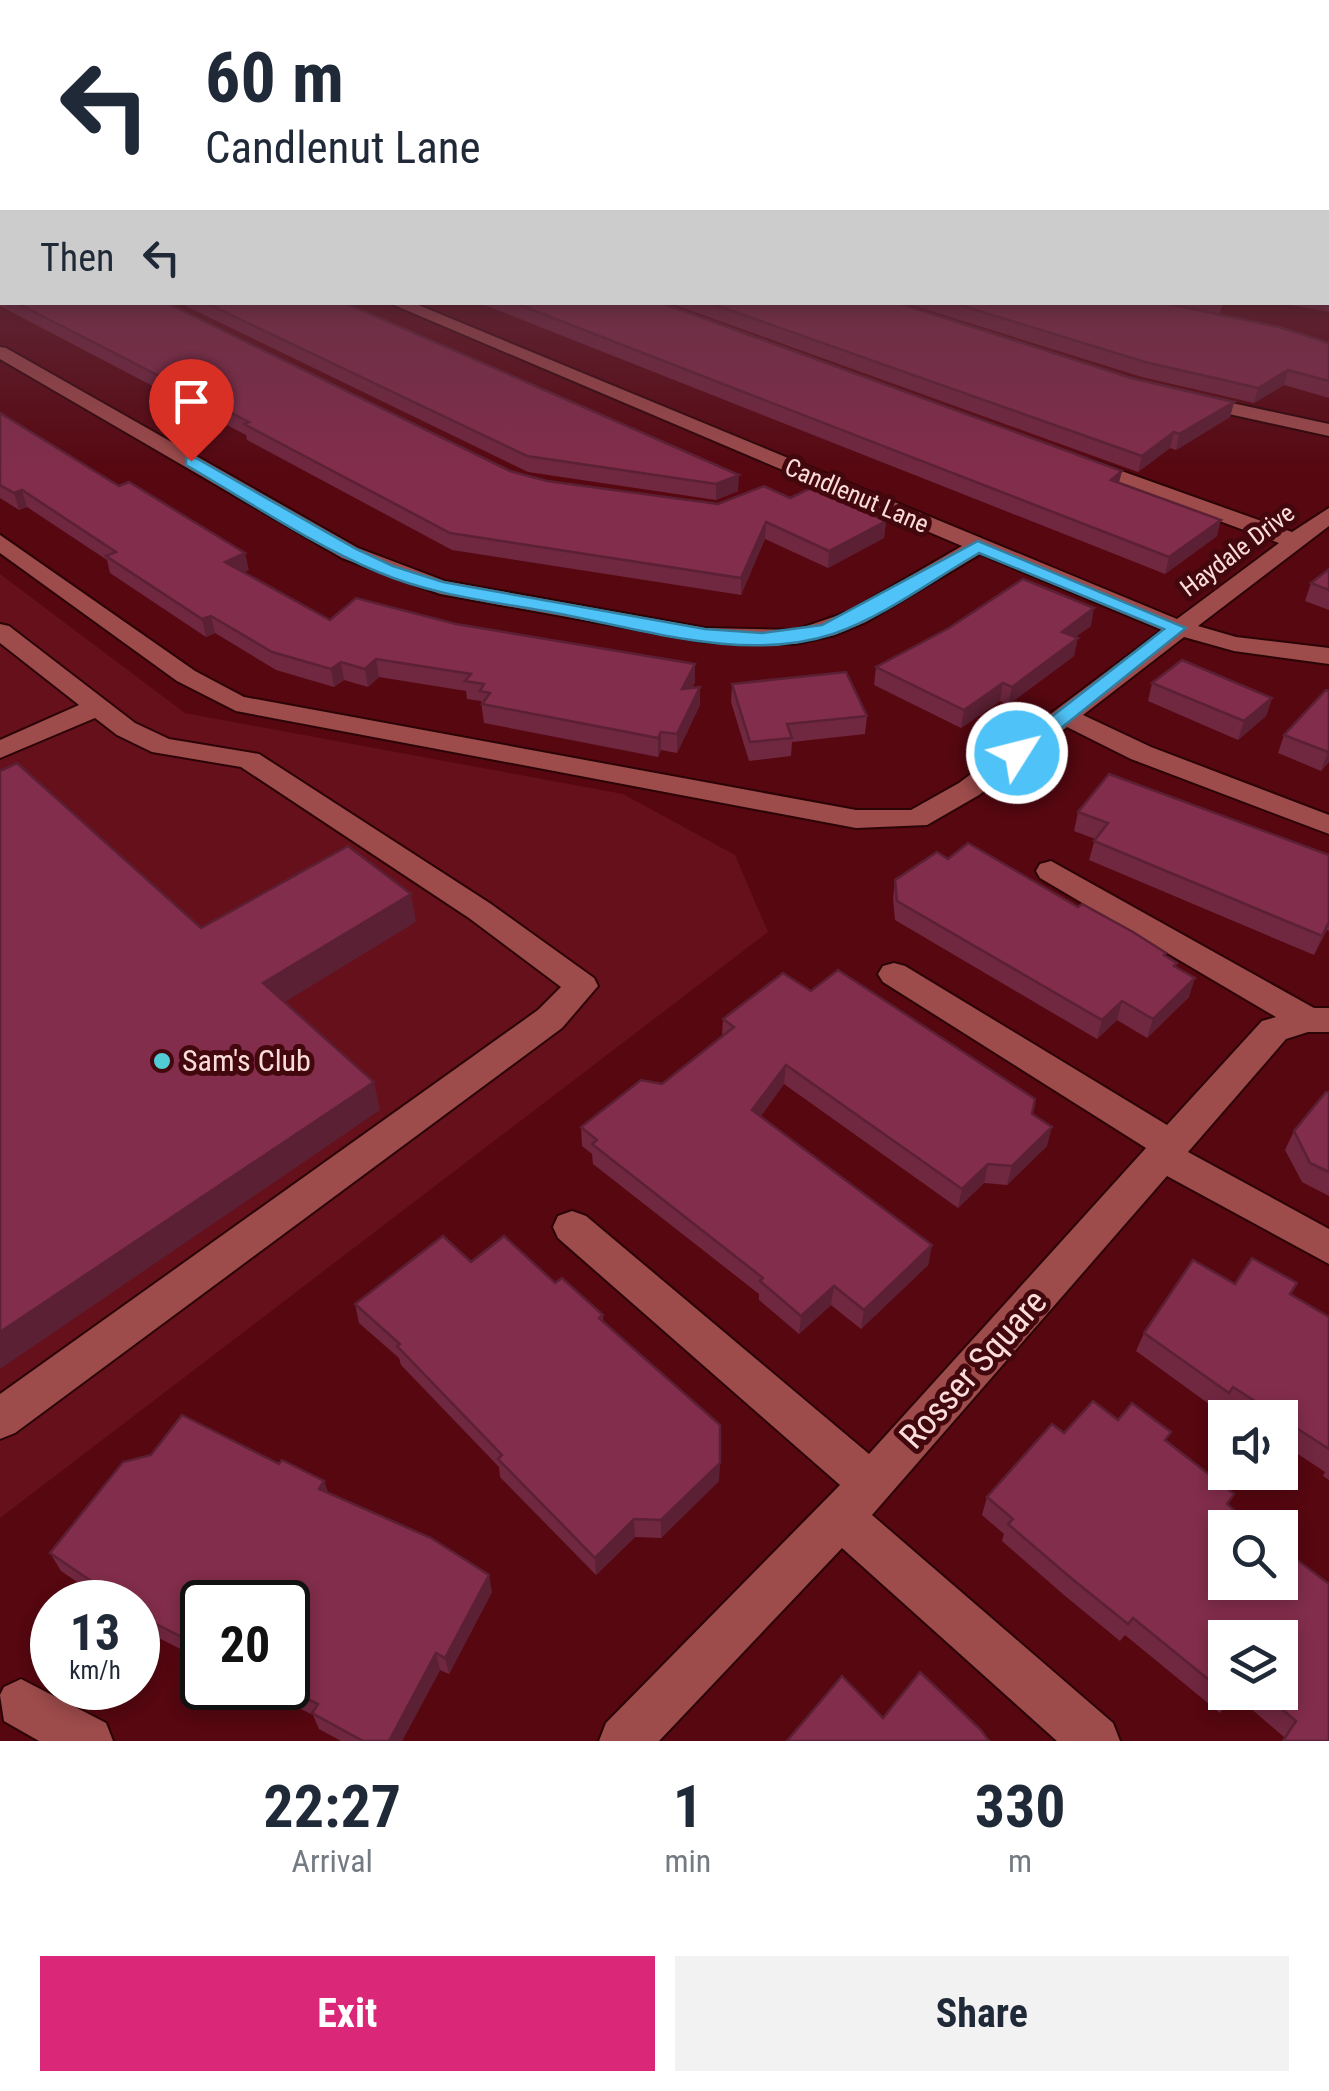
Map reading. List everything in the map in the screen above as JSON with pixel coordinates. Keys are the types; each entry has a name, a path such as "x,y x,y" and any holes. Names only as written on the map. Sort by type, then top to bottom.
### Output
{"street":[{"name":"Candlenut Lane","path":"412,309 1177,628 1234,644 1329,656"},
{"path":"0,352 350,553 440,586 705,635 794,637 826,630 857,617 978,546"},
{"path":"1173,395 1329,430"},
{"path":"1070,459 1295,541"},
{"path":"772,489 806,474"},
{"name":"Haydale Drive","path":"0,542 186,676 236,703 856,819 917,819 969,789 1066,718 1177,628 1325,523"},
{"path":"0,631 126,730 162,746 248,760 480,911 582,986 550,1019 0,1419"},
{"path":"0,750 97,707"},
{"path":"1066,718 1141,753 1329,825"},
{"path":"1051,871 1318,1020"},
{"path":"894,974 1168,1151 1329,1248"},
{"name":"Rosser Square","path":"624,1741 856,1501 1274,1030 1318,1020"},
{"path":"572,1228 856,1501 1095,1741"},
{"path":"21,1704 88,1741"}],"shaded area":[{"path":"0,574 185,713 623,794 735,855 768,932 0,1518"}],"building":[{"path":"29,309 179,309 510,471 547,481 718,504 764,486 790,498 811,488 886,521 829,551 766,522 741,578 450,533 244,424 249,422"},
{"path":"219,309 360,309 739,475 716,484 527,456"},
{"path":"531,309 679,309 1122,471 1111,480 1221,520 1169,557"},
{"path":"727,309 918,309 1131,378 1234,402 1179,434 1174,432 1142,456"},
{"path":"974,309 1194,309 1279,327 1329,343 1329,381 1288,370 1258,388 1145,362"},
{"path":"0,413 119,486 129,482 245,553 225,562 330,620 356,598 456,624 695,664 682,689 700,687 677,734 661,732 658,738 482,704 490,693 480,691 484,684 465,681 471,674 376,659 365,669 341,662 331,669 272,652 211,616 202,619 106,556 116,552 22,490 14,493 0,485"},
{"path":"1329,569 1329,590 1311,583"},
{"path":"1023,579 1094,608 1062,632 1078,638 1012,687 1003,683 964,710 876,667 949,628"},
{"path":"1182,660 1272,698 1244,721 1152,683"},
{"path":"846,672 867,716 787,724 792,738 750,742 732,684"},
{"path":"1329,691 1328,752 1284,735"},
{"name":"Sam's Club","path":"17,763 201,928 348,846 411,894 263,983 374,1082 0,1332 0,771"},
{"path":"1109,774 1329,855 1329,922 1322,936 1094,841 1108,823 1078,812"},
{"path":"968,843 1078,907 1082,904 1133,932 1195,978 1153,1019 1122,1001 1102,1020 897,901 895,880 937,852 948,859"},
{"path":"838,970 1035,1099 1032,1114 1052,1127 1012,1166 988,1164 962,1189 786,1065 752,1110 932,1245 864,1310 834,1286 801,1316 760,1281 763,1278 592,1144 597,1140 581,1127 641,1080 662,1084 734,1027 723,1019 783,973 811,991"},
{"path":"1326,1092 1329,1172 1310,1163 1294,1131"},
{"path":"443,1236 471,1262 504,1236 555,1283 562,1278 603,1315 599,1318 720,1425 720,1463 661,1520 634,1519 595,1558 498,1459 502,1455 397,1346 400,1344 355,1304"},
{"path":"1252,1258 1297,1283 1290,1294 1329,1317 1329,1449 1298,1429 1298,1400 1253,1400 1233,1387 1229,1393 1144,1333 1193,1260 1235,1284"},
{"path":"1093,1401 1118,1420 1132,1403 1171,1432 1165,1440 1208,1474 1208,1490 1229,1490 1234,1494 1227,1504 1234,1510 1208,1510 1208,1600 1298,1600 1298,1561 1329,1584 1329,1741 1283,1741 1296,1721 1283,1710 1298,1710 1298,1620 1208,1620 1208,1679 1133,1618 1128,1624 1008,1524 1013,1519 987,1497 1052,1424 1064,1433"},
{"path":"182,1415 279,1464 282,1460 324,1481 319,1489 431,1538 489,1575 445,1658 436,1653 389,1741 363,1741 312,1713 318,1704 310,1700 310,1580 180,1580 180,1636 160,1626 160,1580 90,1580 50,1553 123,1462 151,1455"},
{"path":"920,1672 989,1741 787,1741 842,1676 883,1718"}],"place":[{"name":"Sam's Club","path":"162,1061"}],"route":[{"path":"191,461 350,553 387,570 440,586 705,635 762,639 826,630 857,617 978,546 1177,628 1017,753"}]}
